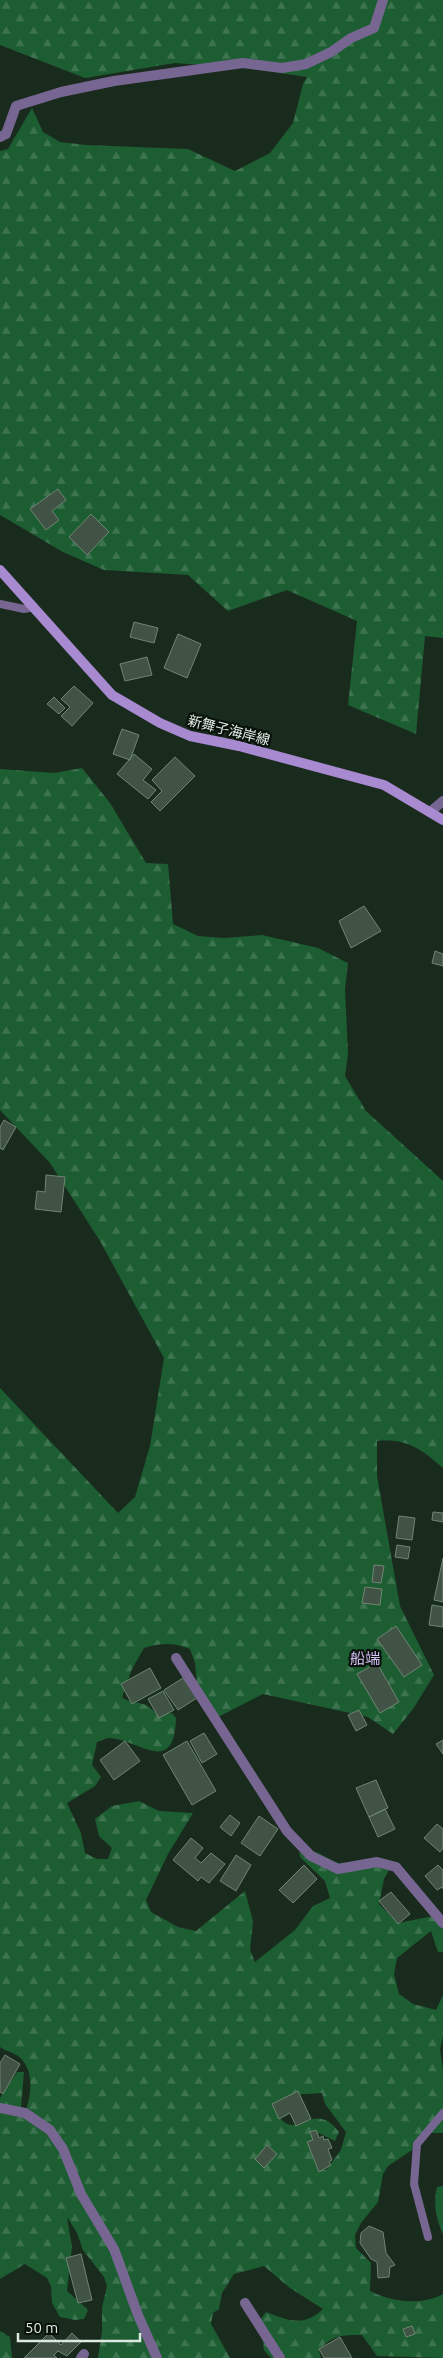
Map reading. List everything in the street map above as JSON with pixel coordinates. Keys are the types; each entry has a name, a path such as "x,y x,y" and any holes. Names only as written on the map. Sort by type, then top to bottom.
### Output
{"main road":[{"name":"新舞子海岸線","path":"0,570 112,695 160,724 190,736 239,746 384,785 443,820"}],"street":[{"path":"0,137 6,134 16,106 62,92 114,81 243,63 282,68 306,64 331,52 351,38 374,28 382,0"},
{"path":"430,812 443,801"},
{"path":"176,1658 287,1831 311,1856 338,1869 377,1862 396,1867 443,1923"},
{"path":"0,2108 25,2113 50,2130 63,2149 81,2194 114,2249 138,2315 157,2358"},
{"path":"245,2303 280,2358"}],"lane":[{"path":"0,604 24,609 34,607"},
{"path":"428,2237 414,2184 417,2144 443,2113"}],"green space":[{"path":"0,0 443,0 443,638 425,636 416,734 348,705 357,621 287,590 228,611 188,575 104,570 63,552 0,515 0,151 8,149 32,108 43,132 60,142 86,145 188,149 235,171 270,153 293,123 303,84 307,77 245,68 175,63 85,78 0,45"},
{"path":"82,768 110,803 146,863 168,864 173,924 198,936 224,938 262,935 318,948 348,963 345,989 348,1054 345,1076 366,1111 443,1181 443,1468 428,1455 413,1446 397,1441 377,1441 377,1476 400,1606 434,1675 413,1709 393,1734 368,1717 263,1694 218,1717 197,1684 195,1663 190,1649 167,1644 144,1648 132,1669 122,1697 147,1706 158,1715 172,1713 176,1718 174,1736 169,1747 162,1751 153,1751 109,1738 97,1742 92,1765 101,1777 95,1786 67,1803 81,1833 85,1853 97,1859 108,1859 112,1848 99,1836 95,1819 112,1806 139,1801 159,1811 193,1813 168,1854 146,1900 151,1912 178,1927 196,1931 245,1891 253,1921 250,1950 255,1962 295,1930 313,1906 330,1898 325,1881 301,1858 299,1853 304,1851 310,1850 348,1865 361,1866 393,1863 384,1879 379,1904 398,1923 434,1916 443,1919 443,1952 438,1952 431,1931 397,1958 394,1974 399,1994 413,2004 436,2010 443,1995 443,2036 440,2049 443,2070 443,2133 425,2133 412,2150 388,2166 383,2174 378,2202 361,2223 355,2235 356,2248 371,2263 370,2291 387,2298 407,2301 426,2300 443,2294 443,2358 377,2356 362,2335 343,2336 333,2339 319,2351 321,2358 271,2358 264,2350 260,2320 266,2312 296,2321 316,2315 323,2309 290,2288 264,2266 234,2274 222,2293 219,2309 213,2313 211,2324 230,2358 98,2358 102,2331 102,2308 107,2286 104,2277 83,2250 77,2233 67,2217 72,2247 67,2291 88,2310 84,2319 75,2320 60,2317 52,2303 51,2286 47,2278 25,2264 0,2279 0,2098 17,2072 24,2072 21,2108 24,2116 29,2101 30,2076 24,2062 16,2055 0,2047 0,1388 118,1513 135,1497 150,1446 164,1358 100,1241 50,1163 0,1110 0,769 54,773","holes":["322,2093 325,2104 346,2132 341,2150 326,2170 321,2169 315,2141 319,2133 335,2141 339,2132 329,2122 319,2119 295,2125 288,2124 280,2118 272,2104 291,2095"]},
{"path":"443,2186 443,2234 437,2217 435,2199 437,2187"},
{"path":"0,2331 10,2337 12,2358 0,2358"}],"building":[{"path":"58,489 66,500 52,511 59,520 46,530 30,509"},
{"path":"91,514 109,532 87,555 69,537"},
{"path":"134,622 158,628 154,643 130,637"},
{"path":"178,634 201,644 187,678 164,668"},
{"path":"147,657 152,675 125,681 120,664"},
{"path":"74,686 93,703 72,726 61,716 70,707 61,699"},
{"path":"54,697 65,708 59,714 47,704"},
{"path":"122,729 139,735 130,760 113,754"},
{"path":"134,754 152,769 143,780 156,790 148,799 117,774"},
{"path":"175,757 195,776 160,811 151,802 162,791 152,780"},
{"path":"364,906 381,931 351,948 339,921"},
{"path":"435,951 443,954 443,966 432,963"},
{"path":"4,1120 16,1127 3,1150 0,1148 0,1127"},
{"path":"46,1175 65,1177 61,1212 35,1209 37,1191 45,1192"},
{"path":"433,1512 443,1513 443,1522 432,1520"},
{"path":"399,1516 415,1518 412,1540 396,1538"},
{"path":"397,1545 410,1547 408,1559 395,1557"},
{"path":"443,1558 443,1602 434,1600"},
{"path":"374,1565 384,1566 381,1583 372,1582"},
{"path":"365,1587 382,1589 380,1605 362,1603"},
{"path":"432,1605 443,1607 443,1627 429,1625"},
{"path":"396,1626 422,1665 404,1677 377,1639"},
{"path":"377,1663 399,1702 380,1713 357,1674"},
{"path":"150,1668 161,1688 132,1704 121,1684"},
{"path":"183,1678 197,1698 178,1710 164,1690"},
{"path":"163,1691 174,1710 159,1718 148,1699"},
{"path":"359,1710 367,1725 356,1731 348,1715"},
{"path":"204,1733 217,1754 202,1763 190,1741"},
{"path":"443,1740 443,1754 436,1744"},
{"path":"125,1741 140,1761 114,1780 100,1760"},
{"path":"187,1741 216,1791 192,1805 163,1755"},
{"path":"376,1780 388,1808 369,1817 356,1788"},
{"path":"385,1809 395,1829 378,1837 369,1817"},
{"path":"230,1815 240,1823 231,1836 220,1827"},
{"path":"259,1816 278,1829 260,1856 241,1843"},
{"path":"437,1824 443,1829 443,1848 440,1852 424,1838"},
{"path":"191,1838 203,1848 195,1858 201,1863 211,1853 225,1864 209,1883 201,1877 198,1881 173,1860"},
{"path":"236,1855 251,1865 236,1891 220,1881"},
{"path":"304,1865 317,1879 293,1903 279,1890"},
{"path":"438,1865 443,1870 443,1889 442,1887 437,1890 425,1876"},
{"path":"391,1892 410,1914 398,1924 379,1901"},
{"path":"5,2055 20,2064 3,2094 0,2092 0,2063"},
{"path":"298,2091 311,2119 296,2126 290,2113 279,2119 272,2104"},
{"path":"316,2130 319,2138 323,2136 324,2140 328,2139 332,2148 328,2149 332,2160 329,2162 331,2165 319,2172 307,2142 313,2140 310,2132"},
{"path":"267,2145 277,2154 264,2168 255,2159"},
{"path":"369,2226 383,2232 386,2253 395,2265 390,2267 389,2277 378,2278 377,2262 371,2259 360,2243 361,2233"},
{"path":"81,2254 92,2300 78,2303 66,2258"},
{"path":"412,2326 415,2334 406,2337 403,2329"},
{"path":"49,2333 61,2345 72,2333 81,2342 67,2356 58,2351 54,2355 57,2358 24,2358"},
{"path":"340,2337 352,2358 324,2358 319,2349"}],"district":[{"name":"船端","path":"365,1658"}]}
